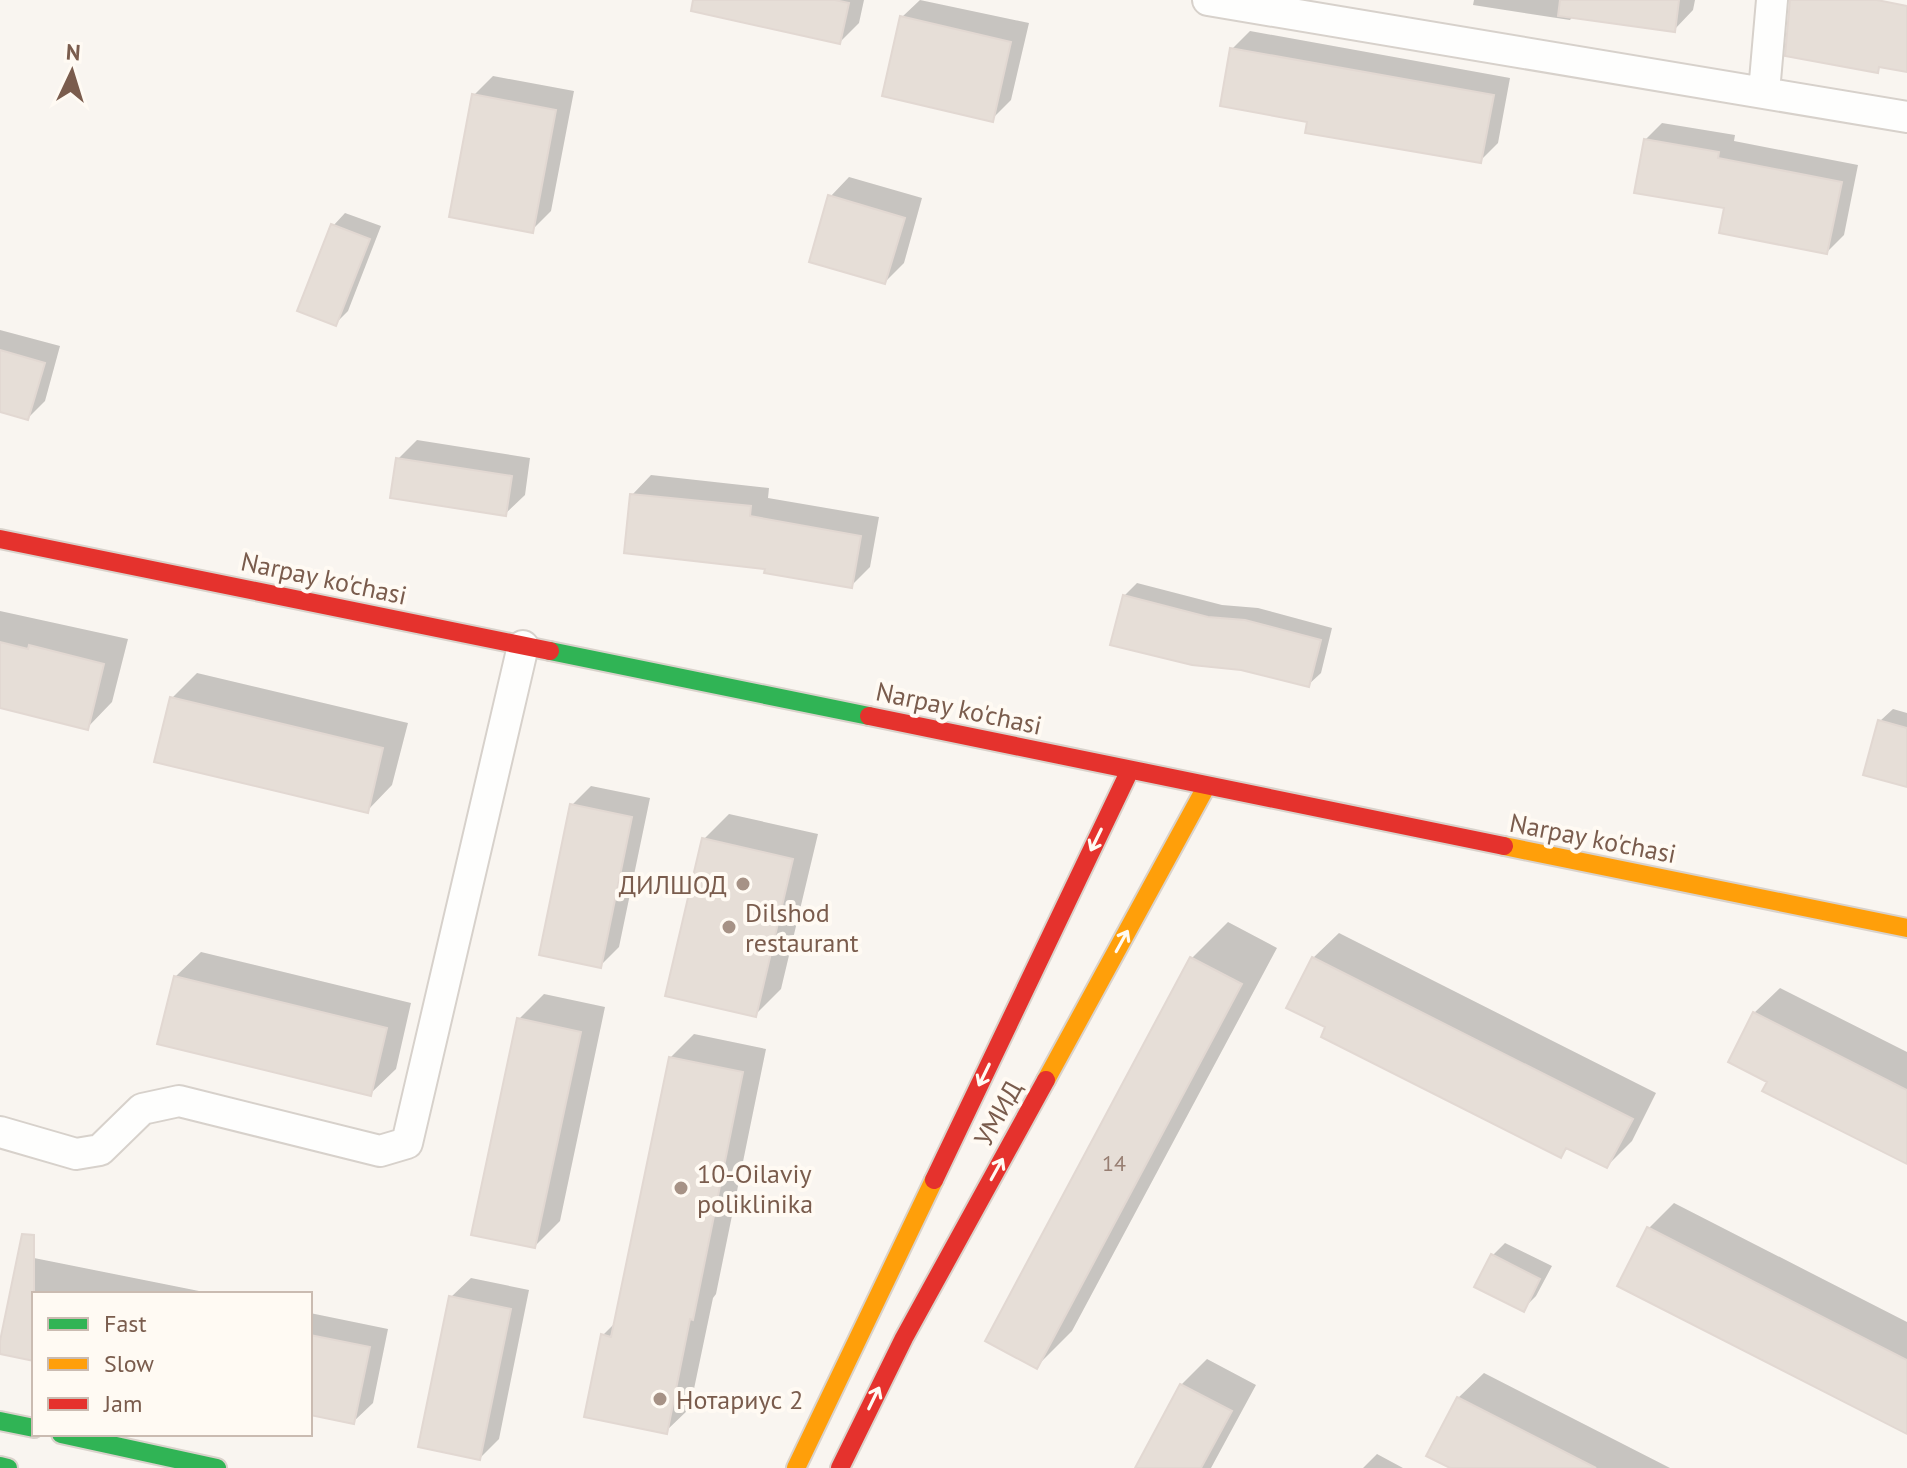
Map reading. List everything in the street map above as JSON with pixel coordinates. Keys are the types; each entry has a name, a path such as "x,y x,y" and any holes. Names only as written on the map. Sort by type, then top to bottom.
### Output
{"main road":[{"name":"Narpay ko'chasi","path":"0,539 1907,928"},
{"name":"УМИД","path":"796,1468 1130,770"},
{"name":"УМИД","path":"840,1468 904,1338 1206,787"},
{"path":"0,1421 32,1428"},
{"path":"70,1436 217,1468"},
{"path":"0,1466 8,1468"}],"street":[{"path":"1208,0 1907,117"},
{"path":"1764,92 1772,0"},
{"path":"0,1132 76,1154 100,1150 142,1109 179,1101 380,1151 407,1143 523,646"}],"building":[{"path":"693,0 835,0 849,3 840,44 691,11"},
{"path":"1560,0 1679,0 1675,32 1558,16"},
{"path":"1790,0 1877,0 1907,6 1907,72 1879,67 1878,73 1785,56"},
{"path":"900,16 1011,42 993,122 882,96"},
{"path":"1230,48 1494,95 1481,163 1305,133 1307,122 1220,106"},
{"path":"472,94 556,110 533,233 449,217"},
{"path":"1644,139 1719,152 1718,158 1842,182 1827,254 1719,233 1724,208 1634,193"},
{"path":"828,195 905,218 885,284 809,262"},
{"path":"331,224 370,239 336,326 297,311"},
{"path":"0,350 45,363 28,420 0,412"},
{"path":"396,458 512,476 506,516 390,498"},
{"path":"630,494 751,506 750,516 861,536 852,588 764,573 765,569 624,553"},
{"path":"1123,595 1208,617 1245,620 1321,640 1309,687 1241,670 1192,665 1110,645"},
{"path":"0,642 28,649 29,645 104,664 88,730 0,708"},
{"path":"170,697 383,748 368,813 154,762"},
{"path":"1878,720 1907,728 1907,787 1863,775"},
{"path":"570,804 632,817 601,968 539,955"},
{"name":"Dilshod restaurant","path":"702,838 793,859 756,1017 665,996"},
{"path":"1190,957 1242,984 1037,1369 985,1341"},
{"path":"1312,957 1633,1119 1607,1168 1566,1148 1561,1158 1321,1037 1325,1027 1286,1008"},
{"path":"174,976 387,1028 371,1096 157,1044"},
{"path":"1753,1012 1907,1090 1907,1164 1762,1091 1767,1082 1728,1062"},
{"path":"517,1018 581,1032 535,1248 471,1235"},
{"name":"10-Oilaviy poliklinika","path":"669,1057 743,1072 667,1434 584,1417 601,1334 611,1337"},
{"path":"1647,1227 1907,1360 1907,1434 1617,1286"},
{"path":"22,1234 34,1235 32,1361 0,1354"},
{"path":"1491,1254 1540,1279 1524,1312 1474,1287"},
{"path":"449,1296 511,1309 480,1460 418,1447"},
{"path":"312,1335 370,1347 354,1424 312,1415"},
{"path":"1180,1384 1232,1411 1201,1468 1135,1468"},
{"path":"1457,1397 1596,1468 1450,1468 1426,1456"}],"traffic: fast":[{"path":"550,651 869,716"},
{"path":"0,1421 32,1428"},
{"path":"70,1436 217,1468"},
{"path":"0,1466 8,1468"}],"traffic: slow":[{"path":"1046,1080 1206,787"},
{"path":"1504,846 1907,928"},
{"path":"796,1468 934,1180"}],"traffic: jam":[{"path":"0,539 550,651"},
{"path":"869,716 1504,846"},
{"path":"934,1180 1130,770"},
{"path":"840,1468 904,1338 1046,1080"}],"place":[{"name":"ДИЛШОД","path":"743,884"},
{"name":"Dilshod restaurant","path":"729,927"},
{"name":"10-Oilaviy poliklinika","path":"681,1188"},
{"name":"Нотариус 2","path":"660,1399"}]}
